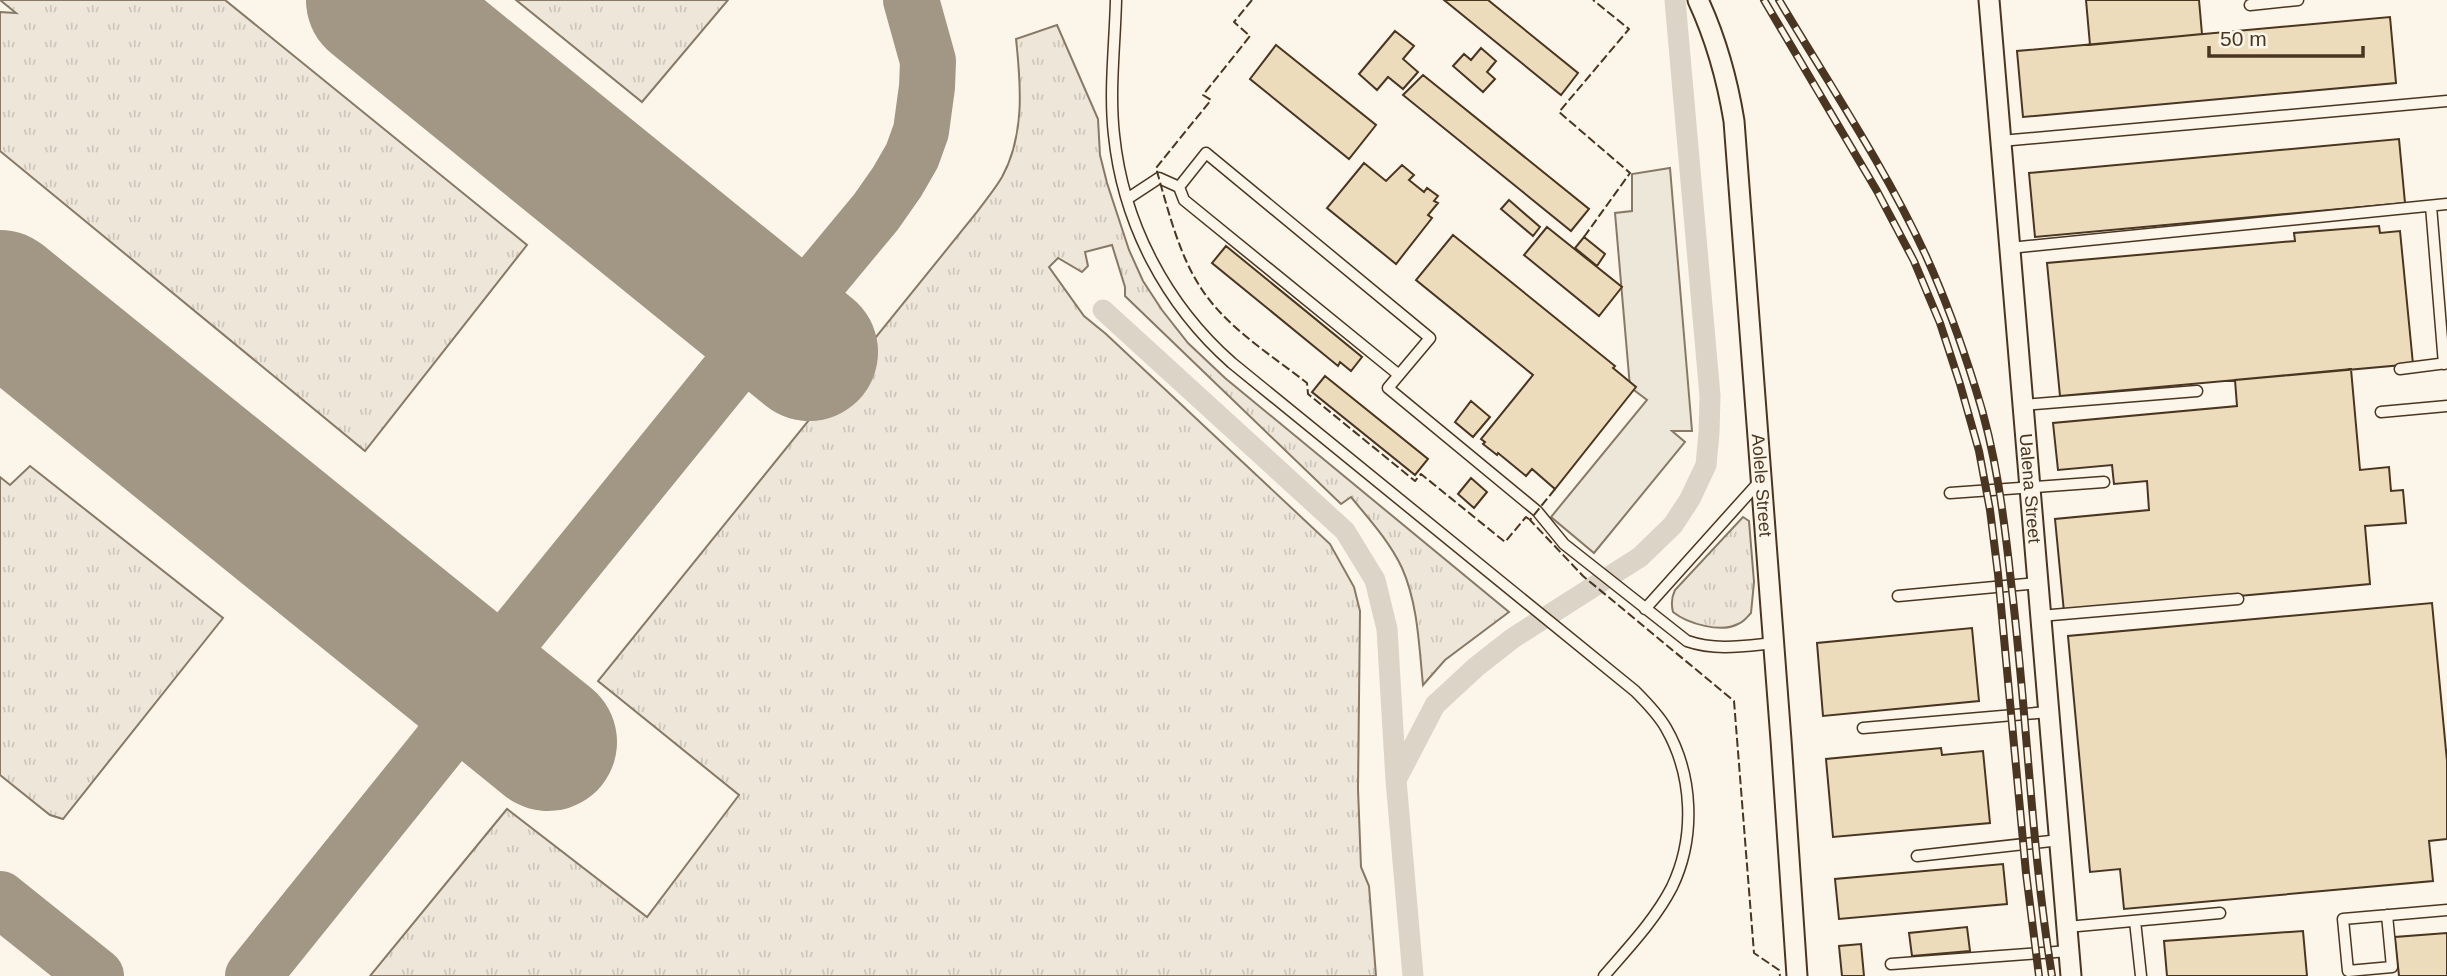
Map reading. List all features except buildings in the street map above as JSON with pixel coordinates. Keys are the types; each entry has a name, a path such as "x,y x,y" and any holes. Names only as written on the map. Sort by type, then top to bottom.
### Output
{"street":[{"name":"Aolele Street","path":"1698,0 1718,47 1734,121 1797,976"},
{"name":"Ualena Street","path":"1989,0 2071,976"}],"lane":[{"path":"1116,0 1113,132 1119,168 1127,199 1150,256 1167,289 1196,329 1214,347 1571,636 1635,691 1664,725 1681,765 1688,806 1685,848 1672,887 1649,922 1604,976"},
{"path":"2250,5 2298,0"},
{"path":"2001,141 2447,101"},
{"path":"1179,187 1206,153 1430,338 1388,387 1537,511 1564,544 1645,610 1688,641 1702,646 1720,648 1774,643"},
{"path":"1127,199 1159,178 1179,187 1184,200 1399,375"},
{"path":"2010,247 2447,204"},
{"path":"2400,369 2445,363 2431,206"},
{"path":"2023,405 2197,391"},
{"path":"2381,412 2447,406"},
{"path":"1645,610 1762,479"},
{"path":"1951,493 2104,482"},
{"path":"1898,596 2038,583"},
{"path":"2039,616 2238,599"},
{"path":"1863,728 2048,712"},
{"path":"1917,856 2060,840"},
{"path":"2388,915 2392,967 2348,971 2343,919 2388,915 2447,910"},
{"path":"2067,927 2220,913"},
{"path":"2135,921 2141,976"},
{"path":"1891,964 2069,951"}],"green space":[{"path":"0,0 225,0 527,245 365,451 0,151 0,12 16,13"},
{"path":"516,0 728,0 642,102"},
{"path":"1057,25 1098,119 1100,155 1129,250 1143,281 1162,310 1188,343 1225,378 1509,612 1445,660 1423,685 1417,625 1402,568 1392,549 1351,497 1341,504 1125,296 1125,287 1112,245 1085,252 1088,266 1082,272 1058,258 1049,267 1084,316 1330,544 1354,587 1360,611 1358,789 1361,867 1369,886 1376,976 370,976 507,809 647,917 739,795 598,681 996,186 1009,161 1018,127 1020,92 1016,39"},
{"path":"30,466 223,618 63,819 50,815 0,775 0,477 10,485"},
{"path":"1743,517 1749,521 1754,582 1751,613 1744,621 1723,628 1696,623 1673,612 1675,590"}],"shaded area":[{"path":"1670,168 1692,431 1672,431 1685,442 1594,553 1551,517 1647,400 1630,387 1615,213 1632,211 1632,174"}],"waterway":[{"path":"1396,780 1435,705 1476,667 1513,638 1640,557 1673,525 1690,499 1706,465 1710,396 1675,0"},
{"path":"1103,310 1345,531 1375,580 1387,629 1396,780 1413,976"}],"taxiway":[{"path":"253,976 439,745 520,629 726,375 822,277 876,212 897,182 912,156 921,131 927,87 928,61 911,0"},
{"path":"0,899 96,976"}],"runway":[{"path":"375,0 809,352"},
{"path":"0,299 548,742"}],"railway":[{"path":"1764,0 1877,191 1914,261 1940,323 1979,451 1998,574 2026,873 2039,976"},
{"path":"1779,0 1875,158 1910,223 1947,306 1983,413 1994,461 2005,533 2039,878 2052,976"}],"fence":[{"path":"1252,0 1234,22 1250,36 1203,95 1211,100 1156,168 1174,228 1192,272 1221,314 1307,383 1308,394 1415,481 1421,474 1505,542 1526,517 1530,520"},
{"path":"1584,237 1630,173 1559,112 1629,29 1593,0"},
{"path":"1555,489 1530,520 1583,576 1734,701 1754,953 1779,970 1780,976"}]}
